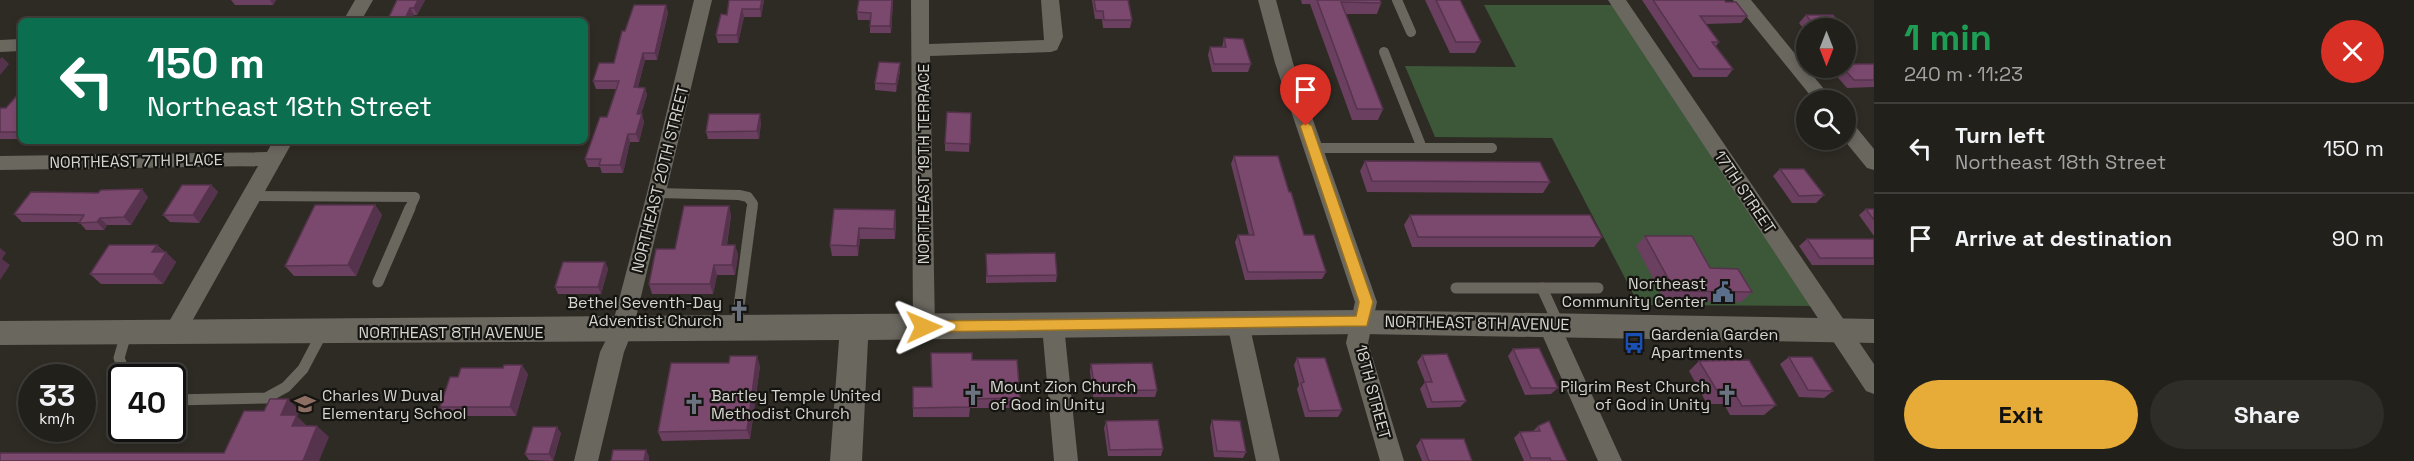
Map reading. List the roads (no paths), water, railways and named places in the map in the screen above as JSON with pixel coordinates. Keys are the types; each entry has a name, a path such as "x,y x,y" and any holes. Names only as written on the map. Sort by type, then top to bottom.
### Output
{"street":[{"path":"354,18 364,0"},
{"name":"NORTHEAST 20TH STREET","path":"586,461 612,352 622,330 657,193 703,0"},
{"name":"NORTHEAST 19TH TERRACE","path":"920,0 923,50 924,327"},
{"path":"923,50 1051,46 1054,37 1050,0"},
{"name":"18TH STREET","path":"1266,0 1313,148 1366,302 1357,343 1392,461"},
{"name":"17TH STREET","path":"1617,0 1874,384"},
{"path":"1742,0 1816,90"},
{"path":"0,46 18,45"},
{"path":"1856,141 1874,163"},
{"path":"173,334 277,150"},
{"name":"NORTHEAST 7TH PLACE","path":"0,163 277,150"},
{"name":"NORTHEAST 8TH AVENUE","path":"0,333 322,333 1362,322 1553,323 1874,331"},
{"path":"1238,323 1268,461"},
{"path":"1553,323 1610,461"},
{"path":"1053,326 1066,461"},
{"path":"846,461 854,328"}],"lane":[{"path":"1397,0 1411,32"},
{"path":"1384,52 1422,148"},
{"path":"1313,148 1492,148"},
{"path":"657,193 739,195 748,197 753,204 736,329"},
{"path":"251,196 415,197 378,282"},
{"path":"1456,288 1598,288"},
{"path":"1542,288 1553,323"},
{"path":"186,400 266,398 286,387 303,369 322,333"},
{"path":"121,364 119,358 126,334"}],"place":[{"name":"Northeast Community Center","path":"1723,292"},
{"name":"Bethel Seventh-Day Adventist Church","path":"739,311"},
{"name":"Gardenia Garden Apartments","path":"1634,343"},
{"name":"Mount Zion Church of God in Unity","path":"973,395"},
{"name":"Pilgrim Rest Church of God in Unity","path":"1727,395"},
{"name":"Charles W Duval Elementary School","path":"305,404"},
{"name":"Bartley Temple United Methodist Church","path":"694,404"}]}
